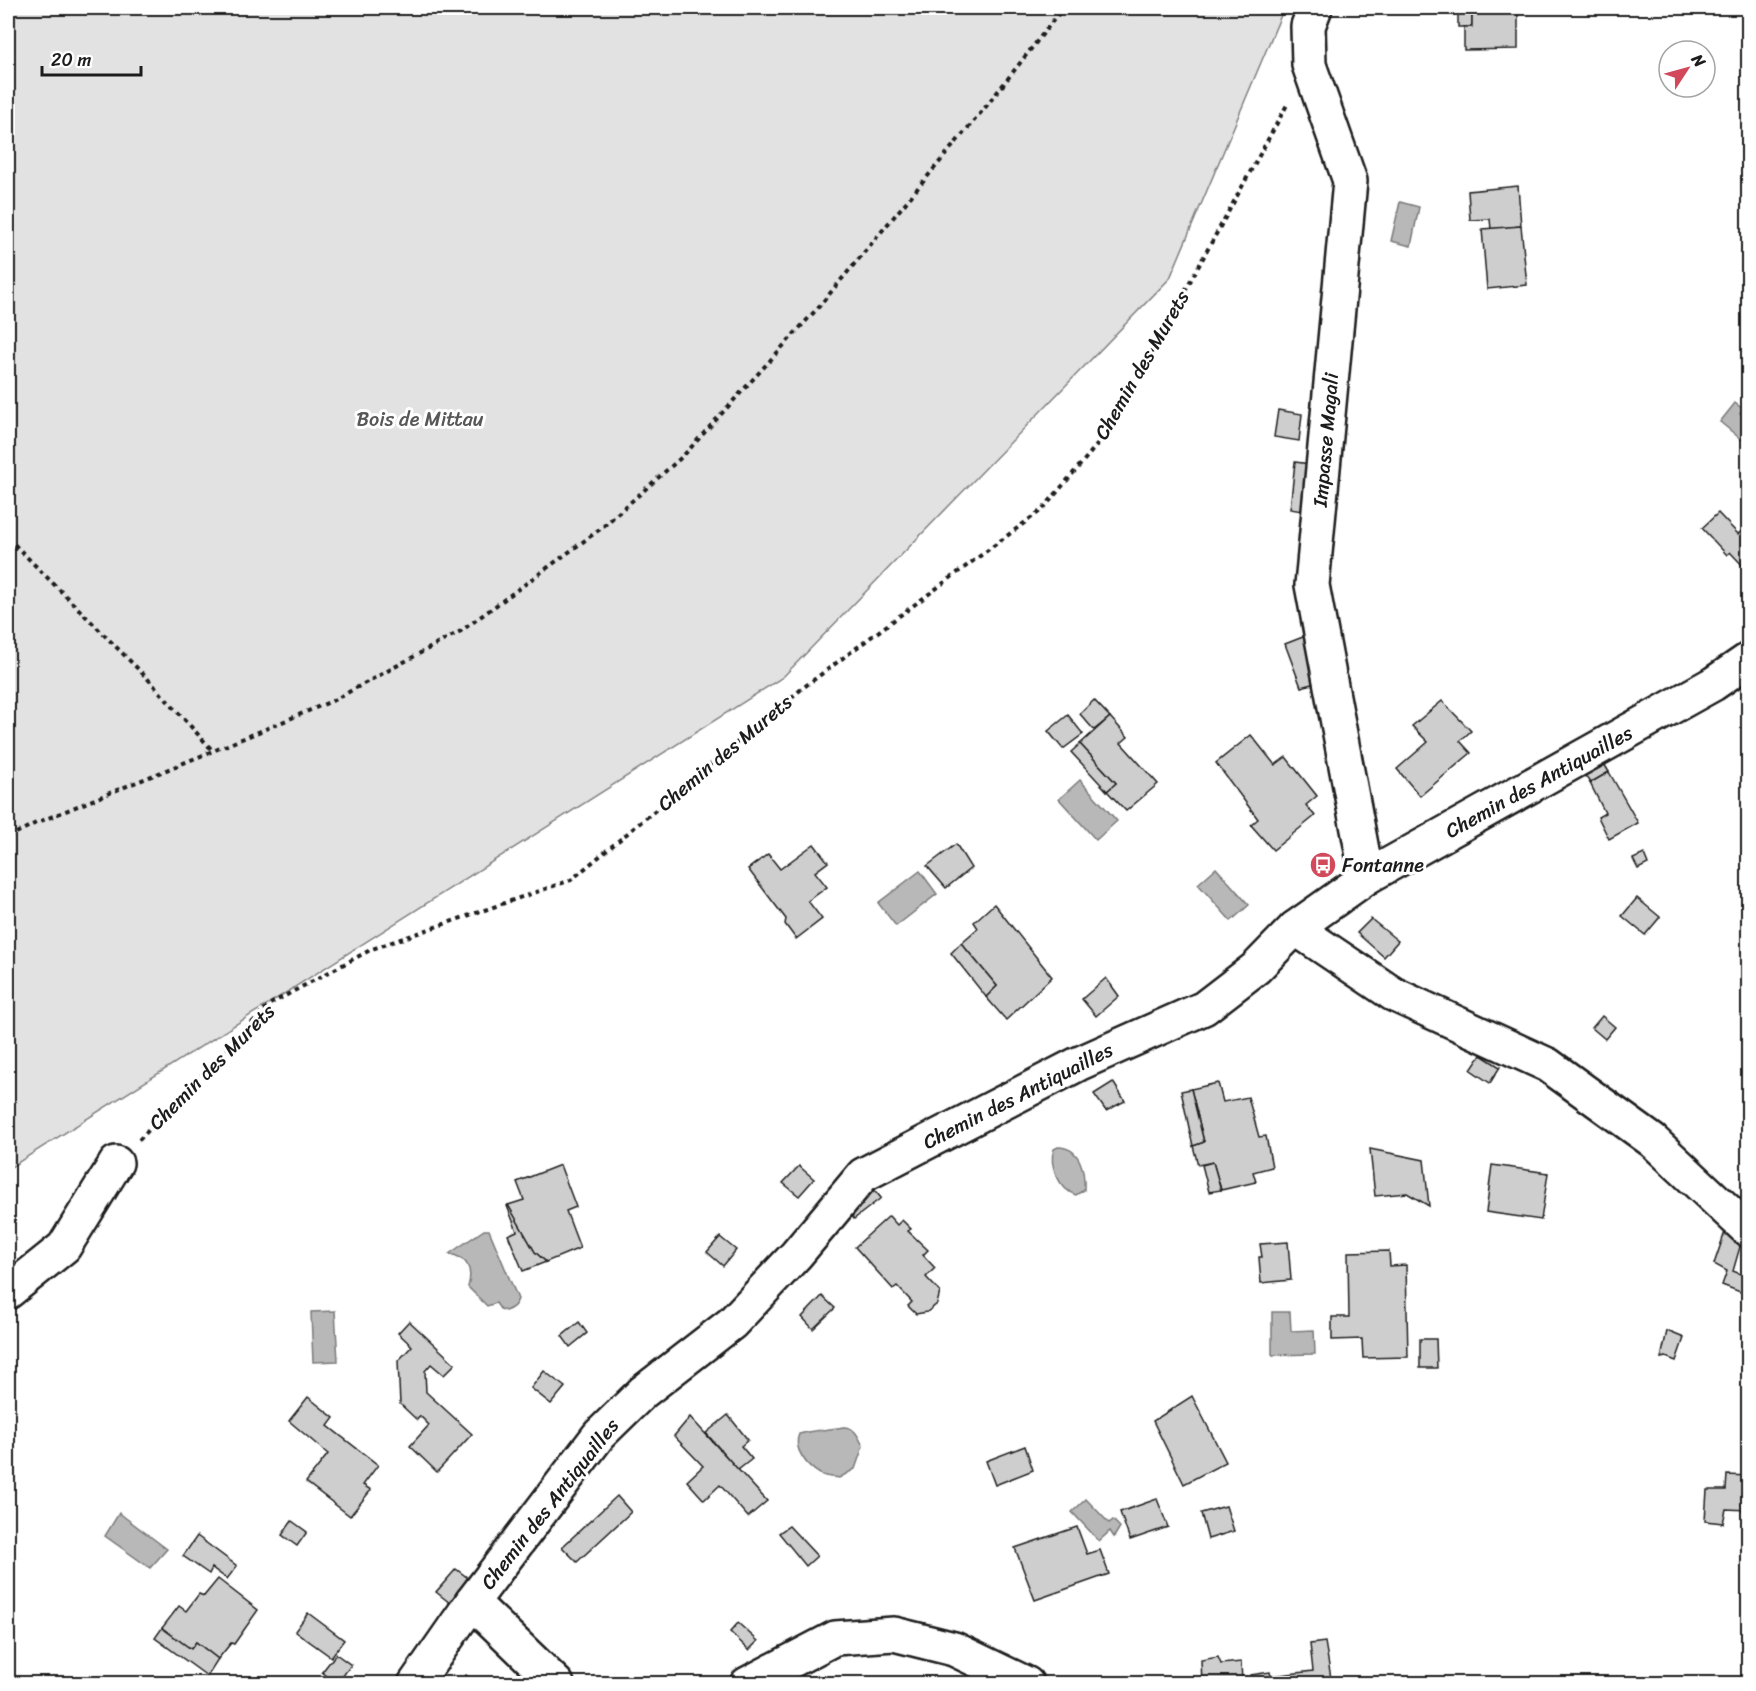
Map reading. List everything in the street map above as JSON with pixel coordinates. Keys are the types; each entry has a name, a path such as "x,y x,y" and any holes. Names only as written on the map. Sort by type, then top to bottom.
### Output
{"street":[{"name":"Impasse Magali","path":"1315,8 1308,26 1309,65 1350,181 1312,585 1367,877"},
{"name":"Chemin des Antiquailles","path":"415,1683 472,1602 599,1435 643,1392 732,1323 796,1255 863,1175 1078,1064 1204,1008 1256,968 1294,928 1367,877 1713,684 1749,660"},
{"path":"1294,928 1393,994 1548,1065 1653,1142 1749,1230"},
{"path":"8,1292 64,1247 117,1163"},
{"path":"472,1602 557,1683"},
{"path":"747,1683 836,1638 894,1634 954,1649 1027,1683"}],"path":[{"path":"8,837 36,823 332,700 460,631 599,530 684,455 816,310 988,104 1063,8"},
{"name":"Chemin des Murets","path":"117,1163 270,1004 372,949 571,880 804,687 1043,509 1107,433 1309,65"},
{"path":"8,538 147,678 213,751"}],"green space":[{"name":"Bois de Mittau","path":"8,8 1284,8 1170,278 783,677 8,1169"}],"shaded area":[{"path":"1400,202 1419,207 1411,246 1391,241"},
{"path":"1735,403 1743,409 1740,413 1748,419 1748,445 1720,422"},
{"path":"1080,780 1117,821 1096,840 1059,799"},
{"path":"1216,868 1249,905 1231,921 1198,884"},
{"path":"920,871 937,894 896,926 878,903"},
{"path":"1058,1147 1072,1151 1080,1162 1084,1176 1084,1190 1076,1195 1065,1188 1054,1169 1054,1149"},
{"path":"484,1230 489,1230 518,1299 513,1307 505,1311 500,1309 496,1303 487,1306 468,1287 470,1275 468,1265 461,1258 449,1254"},
{"path":"335,1311 338,1361 313,1362 311,1312"},
{"path":"1272,1312 1290,1312 1291,1331 1314,1330 1315,1354 1272,1355"},
{"path":"843,1427 853,1430 863,1446 855,1469 839,1478 820,1474 802,1457 797,1440 799,1434"},
{"path":"1086,1499 1109,1523 1113,1520 1120,1527 1114,1537 1110,1531 1099,1541 1072,1512"},
{"path":"119,1513 167,1549 150,1568 105,1536"}],"building":[{"path":"1458,8 1472,8 1472,27 1458,27"},
{"path":"1472,8 1518,8 1518,49 1464,50 1464,27 1472,27"},
{"path":"1518,186 1521,226 1491,229 1490,219 1470,220 1468,191"},
{"path":"1521,226 1527,285 1487,289 1482,229"},
{"path":"1278,410 1302,414 1299,441 1274,437"},
{"path":"1295,462 1318,465 1314,513 1290,509"},
{"path":"1718,513 1738,534 1746,527 1748,529 1748,565 1745,568 1730,552 1727,555 1702,528"},
{"path":"1313,633 1322,694 1315,694 1312,684 1301,687 1285,644"},
{"path":"1094,700 1110,717 1094,730 1080,714"},
{"path":"1442,701 1471,731 1460,741 1471,753 1420,796 1397,769 1428,742 1412,726"},
{"path":"1068,715 1083,734 1063,749 1048,731"},
{"path":"1110,717 1128,737 1121,743 1158,784 1126,811 1107,791 1116,783 1080,744"},
{"path":"1251,735 1275,765 1286,757 1317,796 1306,805 1315,816 1273,850 1251,825 1258,819 1216,763"},
{"path":"1080,744 1116,783 1107,791 1071,752"},
{"path":"1603,762 1609,772 1590,783 1584,774"},
{"path":"1609,772 1638,823 1609,839 1598,817 1605,813 1590,783"},
{"path":"814,844 828,862 815,872 827,887 808,901 822,919 796,939 785,924 786,919 748,869 768,854 780,869"},
{"path":"956,844 971,868 946,888 927,866"},
{"path":"1644,854 1648,864 1638,869 1633,859"},
{"path":"1637,898 1660,917 1645,935 1622,916"},
{"path":"994,904 1052,977 1006,1020 986,997 997,986 961,943 978,928 974,922"},
{"path":"1371,919 1398,941 1384,957 1357,933"},
{"path":"961,943 997,986 986,997 951,953"},
{"path":"1106,978 1119,996 1096,1016 1082,999"},
{"path":"1602,1016 1615,1027 1605,1039 1592,1028"},
{"path":"1481,1055 1500,1067 1490,1083 1471,1070"},
{"path":"1113,1082 1125,1101 1106,1111 1094,1094"},
{"path":"1218,1083 1223,1102 1248,1097 1259,1137 1266,1136 1272,1167 1253,1172 1256,1182 1221,1190 1213,1162 1198,1165 1193,1146 1204,1142 1191,1089"},
{"path":"1191,1089 1204,1142 1193,1146 1181,1091"},
{"path":"1370,1149 1424,1160 1429,1206 1407,1193 1375,1196"},
{"path":"1213,1162 1221,1190 1209,1192 1202,1165"},
{"path":"560,1165 576,1207 566,1211 580,1248 546,1262 535,1252 508,1205 524,1200 517,1182"},
{"path":"1492,1165 1548,1173 1541,1220 1486,1212"},
{"path":"799,1166 814,1179 799,1196 783,1183"},
{"path":"871,1186 881,1198 854,1219 846,1209"},
{"path":"508,1205 535,1252 546,1262 523,1271 508,1235 517,1231"},
{"path":"889,1216 897,1225 902,1220 911,1229 908,1231 928,1250 923,1255 935,1268 926,1277 940,1292 937,1304 927,1312 916,1314 908,1306 912,1302 897,1286 893,1289 855,1247"},
{"path":"1727,1226 1742,1240 1733,1271 1748,1277 1748,1295 1722,1285 1727,1271 1714,1264"},
{"path":"720,1237 736,1250 723,1266 707,1252"},
{"path":"1288,1242 1291,1280 1261,1283 1260,1244"},
{"path":"1389,1251 1390,1266 1406,1265 1408,1357 1363,1358 1362,1339 1332,1340 1332,1317 1349,1317 1348,1252"},
{"path":"822,1296 835,1308 813,1329 802,1317"},
{"path":"409,1321 455,1364 444,1375 431,1364 425,1371 426,1392 472,1434 437,1472 410,1446 429,1425 420,1416 417,1420 400,1404 398,1361 412,1346 398,1333"},
{"path":"579,1322 587,1333 570,1347 562,1336"},
{"path":"1667,1331 1684,1338 1676,1361 1666,1357 1661,1358"},
{"path":"1420,1339 1436,1339 1437,1368 1420,1368"},
{"path":"544,1371 565,1387 551,1404 531,1388"},
{"path":"1192,1396 1226,1462 1184,1484 1153,1421"},
{"path":"308,1397 334,1418 328,1426 378,1465 363,1485 371,1490 350,1516 306,1482 328,1454 289,1421"},
{"path":"728,1415 748,1440 741,1446 752,1459 738,1470 706,1433"},
{"path":"690,1417 767,1501 748,1517 720,1485 704,1500 687,1481 703,1466 674,1436"},
{"path":"1025,1446 1033,1470 995,1485 986,1461"},
{"path":"1727,1475 1748,1476 1748,1510 1726,1509 1723,1523 1705,1521 1707,1490 1726,1490"},
{"path":"617,1496 631,1512 577,1562 562,1547"},
{"path":"1157,1499 1168,1527 1130,1540 1120,1512"},
{"path":"1226,1506 1234,1531 1208,1539 1201,1513"},
{"path":"292,1521 307,1532 297,1546 282,1535"},
{"path":"789,1526 817,1556 806,1566 779,1533"},
{"path":"1077,1527 1087,1554 1100,1550 1109,1574 1035,1600 1015,1548"},
{"path":"197,1536 237,1566 227,1579 212,1568 209,1574 183,1556"},
{"path":"456,1569 468,1578 450,1603 436,1592"},
{"path":"218,1579 258,1610 234,1644 231,1643 218,1659 196,1642 191,1649 162,1628 179,1606 186,1611 199,1594 204,1596"},
{"path":"308,1613 344,1640 331,1657 295,1631"},
{"path":"738,1623 758,1641 749,1650 730,1632"},
{"path":"162,1628 191,1649 196,1642 218,1659 207,1676 155,1638"},
{"path":"1325,1642 1332,1684 1252,1684 1251,1675 1270,1672 1271,1676 1313,1671 1310,1644"},
{"path":"336,1654 351,1665 337,1684 322,1672"},
{"path":"1218,1657 1221,1664 1241,1662 1242,1682 1202,1684 1201,1660"},
{"path":"466,1675 478,1684 461,1684"},
{"path":"102,1678 108,1684 97,1684"}],"place":[{"name":"Fontanne","path":"1323,865"}]}
